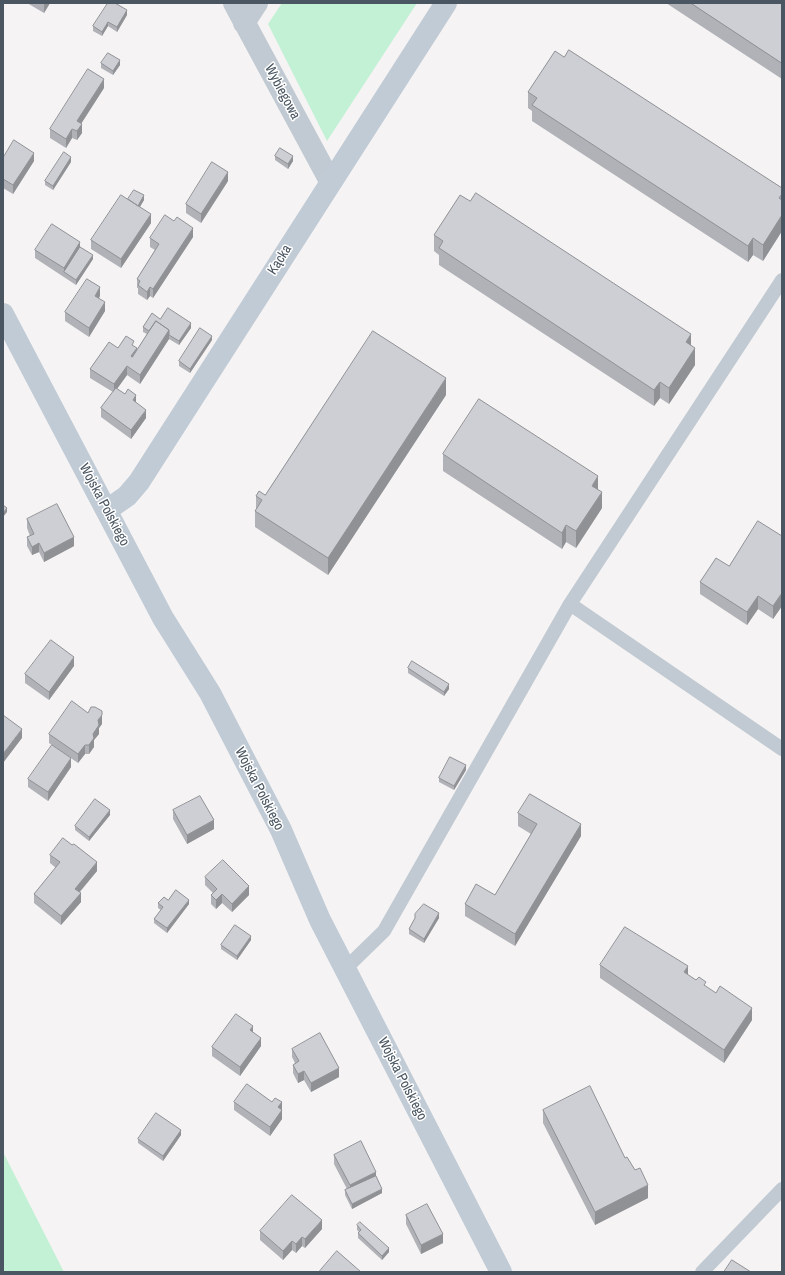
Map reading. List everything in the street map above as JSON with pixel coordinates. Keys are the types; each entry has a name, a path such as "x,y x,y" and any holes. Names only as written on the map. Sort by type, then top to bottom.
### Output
{"main road":[{"name":"Kącka","path":"107,510 126,496 139,482 330,181 446,3"},
{"name":"Wojska Polskiego","path":"3,314 163,618 210,693 281,830 320,920 346,968 500,1272"}],"street":[{"name":"Wybiegowa","path":"234,3 330,181"},
{"path":"244,23 257,3"}],"lane":[{"path":"346,968 384,931 570,604 782,280"},
{"path":"570,604 782,749"},
{"path":"702,1272 782,1189"}],"green space":[{"path":"282,3 417,3 327,141 268,24"},
{"path":"3,1152 64,1272 3,1272"}],"building":[{"path":"108,3 115,3 127,10 117,27 108,22 102,32 93,26"},
{"path":"691,3 782,3 782,63"},
{"path":"569,50 782,188 782,194 779,198 782,200 782,215 763,245 753,238 748,246 532,105 537,98 528,92 555,51 564,57"},
{"path":"108,53 120,60 113,71 101,63"},
{"path":"88,69 104,79 77,121 82,124 77,131 72,129 66,139 50,129"},
{"path":"14,140 34,153 13,185 3,179 3,158"},
{"path":"280,148 293,156 288,164 275,156"},
{"path":"64,152 71,157 53,186 45,181"},
{"path":"212,162 228,172 201,214 186,204"},
{"path":"134,190 144,195 138,206 128,199"},
{"path":"476,193 691,334 686,342 695,348 669,388 660,382 654,390 439,248 443,241 434,235 460,195 470,201"},
{"path":"121,195 151,214 121,259 91,240"},
{"path":"165,215 174,221 177,217 193,228 153,289 150,287 147,292 138,285 140,281 137,279 159,244 150,238"},
{"path":"52,224 80,242 64,268 35,250"},
{"path":"80,247 93,255 76,280 64,272"},
{"path":"87,279 100,287 95,296 105,302 89,328 65,312"},
{"path":"168,308 191,323 179,341 169,335 169,330 156,321 149,331 143,327 152,313 160,319"},
{"path":"156,321 169,330 140,375 127,366 114,384 90,369 109,342 118,348 126,336 134,341 132,345 137,348 131,356 132,357"},
{"path":"200,328 212,336 190,369 179,361"},
{"path":"373,331 446,378 328,558 255,511 262,500 256,496 259,491 265,495"},
{"path":"116,388 125,394 128,389 136,395 133,400 146,410 131,430 101,408"},
{"path":"479,399 598,476 592,486 602,492 576,531 566,525 562,533 443,454"},
{"path":"57,504 74,537 44,553 39,543 32,547 27,537 34,534 27,519"},
{"path":"3,505 7,508 3,513"},
{"path":"758,521 782,536 782,593 773,606 758,596 747,612 700,582 716,558 729,566"},
{"path":"51,640 74,657 49,692 25,674"},
{"path":"412,661 449,684 444,692 408,668"},
{"path":"72,701 88,713 91,707 95,707 102,711 102,715 98,720 99,725 93,734 94,738 89,745 85,745 78,754 49,734"},
{"path":"3,715 22,729 3,754"},
{"path":"52,745 71,758 48,792 28,779"},
{"path":"450,757 466,765 454,786 439,778"},
{"path":"530,794 581,824 515,934 465,904 476,884 495,895 537,824 518,813"},
{"path":"200,796 214,820 187,835 173,810"},
{"path":"95,799 110,810 89,837 75,826"},
{"path":"63,838 72,845 74,844 97,862 75,889 81,893 61,916 34,894 60,862 50,855"},
{"path":"223,860 249,886 232,904 222,894 216,900 211,895 217,889 205,877"},
{"path":"176,890 189,900 167,928 154,919 163,907 158,903 164,897 168,900"},
{"path":"424,904 439,913 424,939 409,929 415,918 415,914"},
{"path":"235,925 251,936 237,956 221,945"},
{"path":"625,927 688,966 684,972 696,980 699,977 706,982 704,985 716,993 720,986 752,1008 724,1050 600,965"},
{"path":"236,1014 253,1026 250,1030 261,1038 240,1067 212,1047"},
{"path":"320,1033 339,1068 311,1083 304,1071 298,1074 293,1065 299,1061 292,1049"},
{"path":"247,1084 272,1102 275,1098 282,1102 278,1107 282,1110 270,1127 234,1102"},
{"path":"590,1086 625,1158 627,1157 635,1170 640,1168 648,1185 595,1212 543,1110"},
{"path":"156,1113 181,1130 163,1156 138,1139"},
{"path":"361,1141 376,1172 350,1185 334,1155"},
{"path":"376,1176 382,1189 352,1204 345,1190"},
{"path":"292,1195 322,1220 305,1239 302,1237 296,1244 292,1241 283,1251 260,1231"},
{"path":"427,1204 443,1234 421,1245 406,1215"},
{"path":"360,1222 389,1248 382,1256 358,1233 361,1230 357,1225"},
{"path":"337,1251 361,1272 319,1272"},
{"path":"732,1260 751,1272 724,1272"}]}
